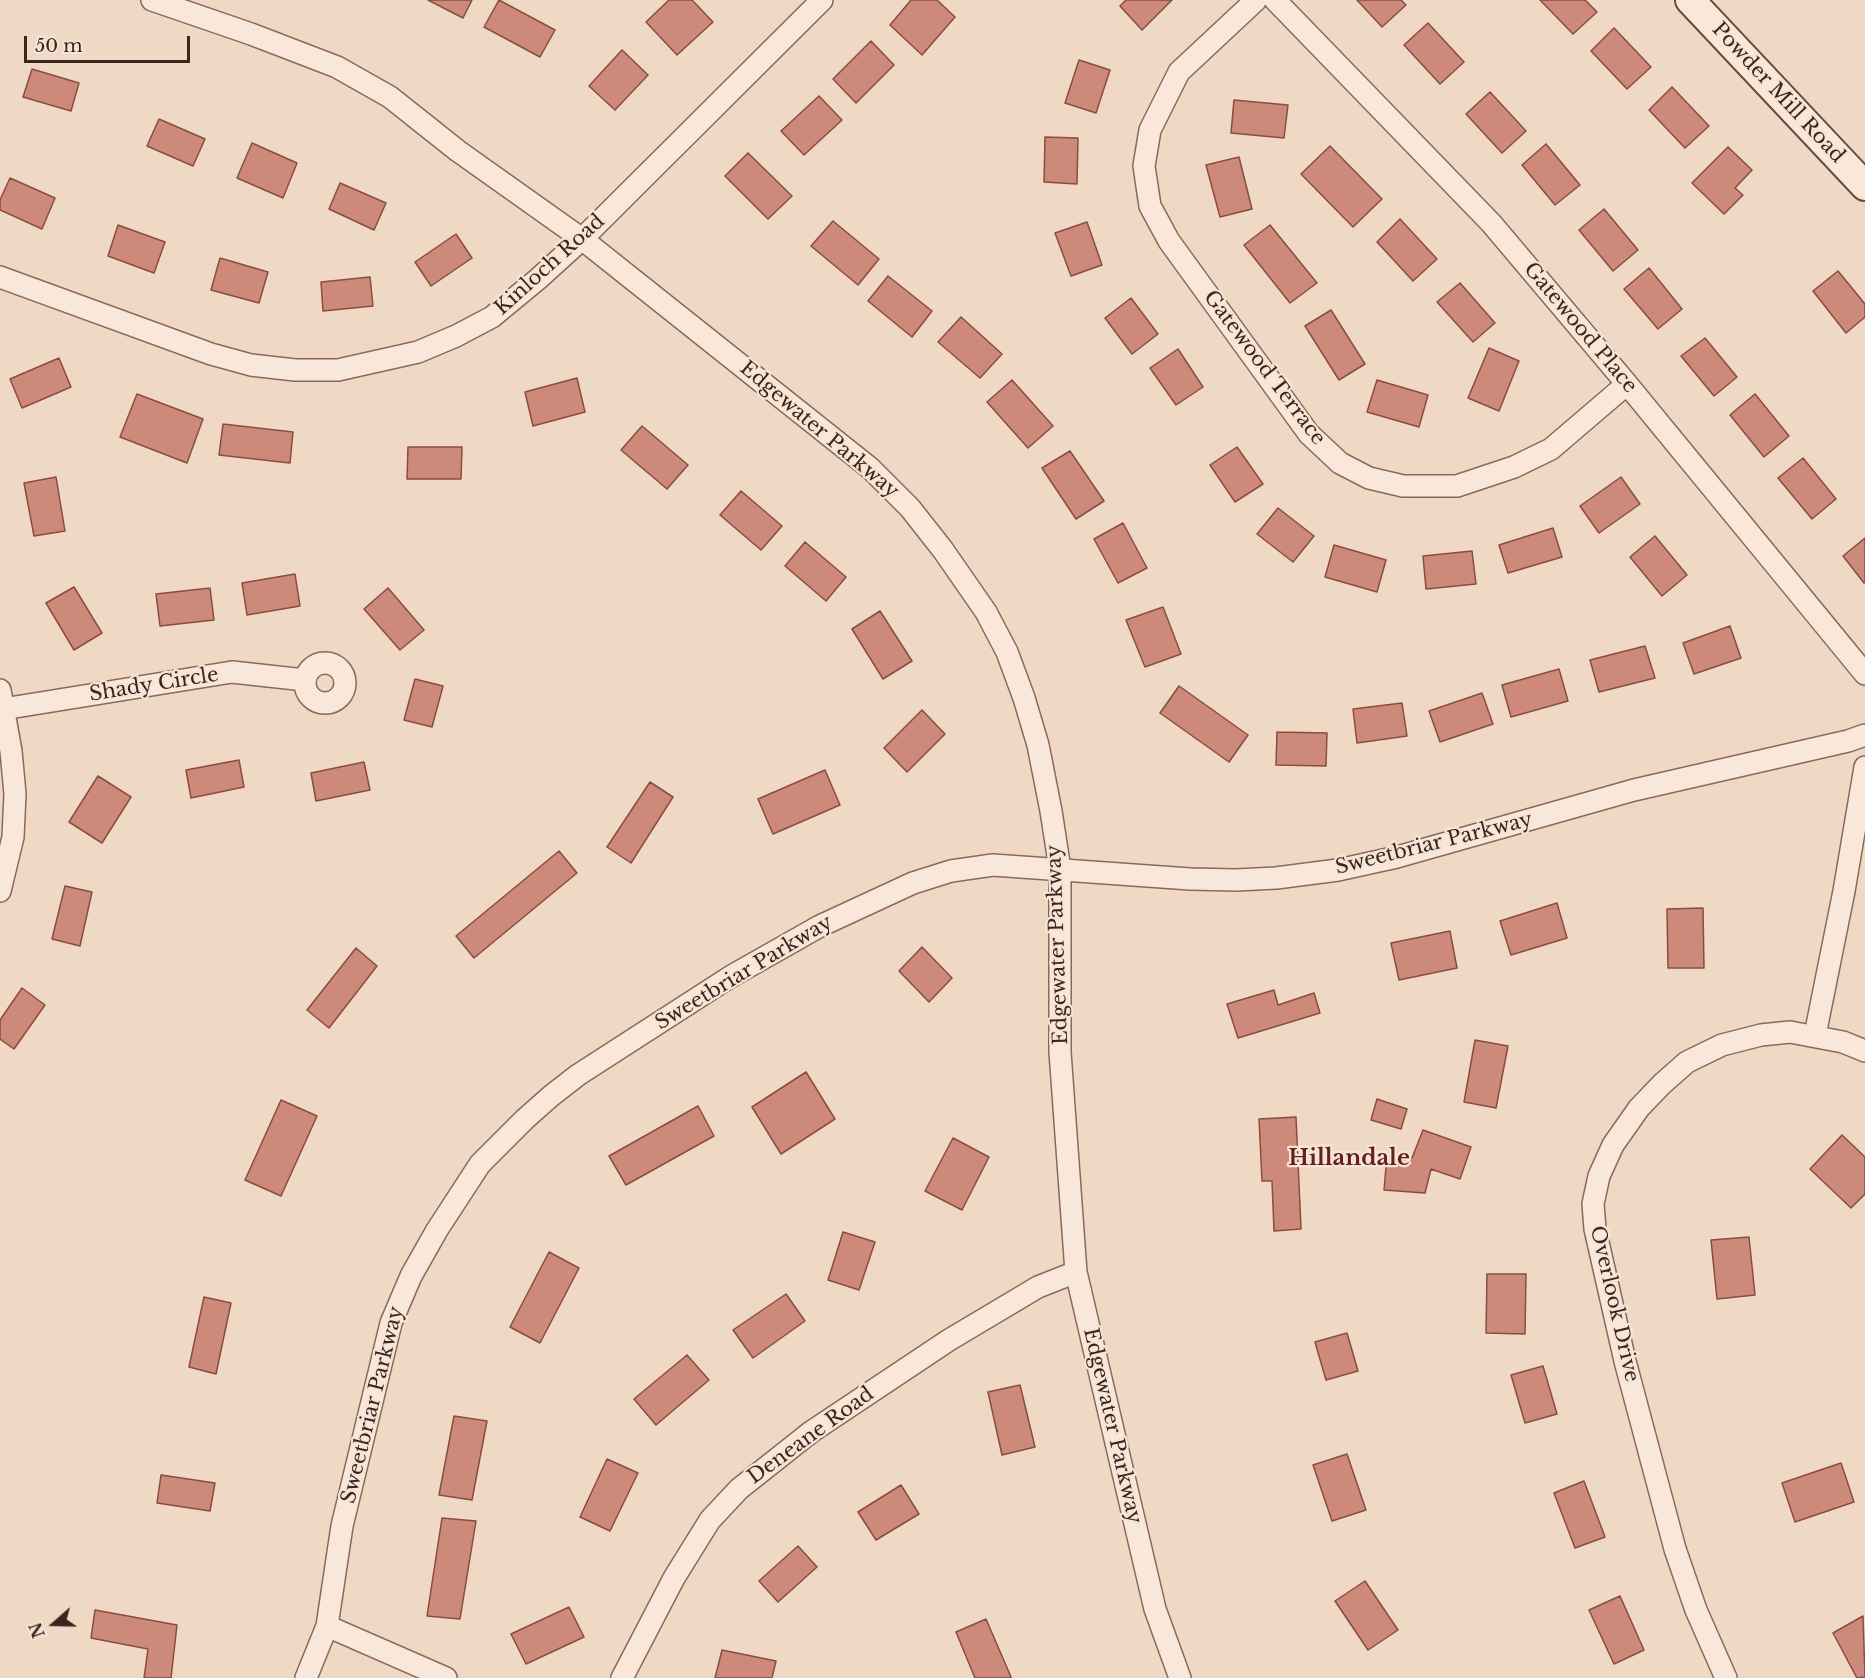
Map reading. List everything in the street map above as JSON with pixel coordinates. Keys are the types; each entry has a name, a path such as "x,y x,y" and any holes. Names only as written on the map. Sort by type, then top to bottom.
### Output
{"main road":[{"name":"Powder Mill Road","path":"1690,0 1865,186"}],"street":[{"name":"Edgewater Parkway","path":"152,0 337,67 390,97 459,151 582,239 870,468 910,508 943,550 986,612 1007,652 1038,745 1060,869 1060,1052 1076,1272 1155,1609 1180,1678"},
{"name":"Kinloch Road","path":"0,277 211,354 251,365 295,370 338,370 418,352 456,336 492,316 538,279 582,239 822,0"},
{"name":"Gatewood Terrace","path":"1256,0 1179,72 1150,130 1144,166 1150,206 1169,240 1309,434 1340,463 1369,478 1403,486 1456,486 1514,467 1551,449 1627,384"},
{"name":"Gatewood Place","path":"1275,0 1491,223 1627,384 1865,674"},
{"name":"Shady Circle","path":"2,700 232,672 305,680"},
{"path":"0,891 13,837 15,794 2,700"},
{"name":"Sweetbriar Parkway","path":"306,1678 327,1626 342,1526 394,1315 411,1276 437,1230 468,1180 502,1141 542,1103 578,1075 730,977 820,926 913,883 951,871 993,865 1190,879 1236,880 1338,870 1397,857 1634,790 1848,741 1865,735"},
{"path":"1815,1035 1844,891 1865,767"},
{"name":"Overlook Drive","path":"1726,1678 1696,1610 1675,1549 1615,1317 1595,1229 1593,1204 1599,1176 1613,1145 1639,1108 1687,1062 1722,1045 1761,1035 1790,1032 1843,1042 1865,1051"},
{"name":"Deneane Road","path":"622,1678 674,1578 710,1520 739,1489 811,1432 949,1340 1038,1287 1076,1272"},
{"path":"327,1626 446,1678"}],"building":[{"path":"428,0 472,0 463,18"},
{"path":"499,0 555,30 540,57 484,27"},
{"path":"669,0 692,0 713,22 677,55 646,22"},
{"path":"911,0 937,0 955,17 922,55 890,25"},
{"path":"1126,0 1172,0 1142,30 1120,6"},
{"path":"1357,0 1401,0 1406,5 1382,27"},
{"path":"1540,0 1585,0 1597,12 1573,34"},
{"path":"1428,23 1464,62 1440,84 1404,45"},
{"path":"1614,28 1651,67 1627,89 1591,51"},
{"path":"871,41 894,65 856,103 833,79"},
{"path":"622,50 648,75 615,110 589,86"},
{"path":"1079,60 1110,70 1096,113 1065,103"},
{"path":"32,69 79,83 71,111 23,97"},
{"path":"1672,87 1709,126 1685,148 1649,110"},
{"path":"1490,92 1526,131 1502,153 1466,114"},
{"path":"819,96 842,120 804,155 781,131"},
{"path":"1234,100 1288,105 1284,138 1231,133"},
{"path":"159,119 205,139 193,166 147,146"},
{"path":"1045,137 1078,138 1077,184 1044,182"},
{"path":"252,143 297,163 283,198 237,178"},
{"path":"1546,144 1580,185 1555,205 1522,165"},
{"path":"1330,146 1382,199 1353,227 1301,174"},
{"path":"1728,147 1752,170 1735,188 1743,195 1724,214 1692,183"},
{"path":"748,153 792,196 768,219 725,176"},
{"path":"1239,157 1252,209 1220,217 1206,165"},
{"path":"10,178 55,198 42,229 0,210 0,200"},
{"path":"340,183 386,203 374,230 329,209"},
{"path":"1604,209 1638,250 1613,271 1579,230"},
{"path":"1400,219 1437,259 1413,281 1377,242"},
{"path":"833,221 879,259 858,285 811,246"},
{"path":"1087,222 1102,265 1071,276 1055,233"},
{"path":"118,225 165,242 154,273 108,256"},
{"path":"1270,225 1317,283 1290,303 1244,245"},
{"path":"456,234 472,258 431,286 415,262"},
{"path":"220,258 268,272 259,303 211,290"},
{"path":"1649,268 1682,309 1658,329 1624,289"},
{"path":"1838,271 1865,304 1865,317 1846,333 1813,291"},
{"path":"888,276 932,311 912,337 868,301"},
{"path":"370,277 373,306 323,311 321,282"},
{"path":"1460,283 1495,323 1473,342 1437,302"},
{"path":"1131,298 1158,334 1132,354 1105,318"},
{"path":"1331,310 1365,364 1339,380 1305,326"},
{"path":"961,317 1002,354 980,378 938,342"},
{"path":"1705,338 1737,377 1714,396 1681,356"},
{"path":"1489,348 1519,361 1499,411 1468,398"},
{"path":"1178,349 1203,387 1176,405 1150,368"},
{"path":"59,358 71,387 22,408 10,379"},
{"path":"577,378 585,412 533,426 525,392"},
{"path":"1012,380 1053,426 1028,448 987,402"},
{"path":"1377,380 1428,395 1419,427 1367,412"},
{"path":"137,394 203,419 187,463 120,437"},
{"path":"1755,394 1789,436 1764,457 1730,415"},
{"path":"223,424 293,432 290,463 219,455"},
{"path":"642,426 688,465 667,489 621,450"},
{"path":"408,447 462,447 461,479 407,479"},
{"path":"1237,447 1263,484 1235,502 1210,465"},
{"path":"1070,451 1104,501 1076,519 1042,468"},
{"path":"1803,458 1836,499 1812,519 1778,478"},
{"path":"56,477 65,531 34,536 24,483"},
{"path":"1621,477 1640,504 1599,533 1580,506"},
{"path":"741,491 782,526 761,550 720,515"},
{"path":"1278,508 1314,536 1293,562 1257,534"},
{"path":"1123,523 1147,568 1118,583 1094,539"},
{"path":"1553,528 1562,557 1508,573 1499,545"},
{"path":"1655,536 1687,575 1662,596 1630,557"},
{"path":"1865,538 1865,582 1864,583 1843,556"},
{"path":"805,542 846,577 826,601 785,566"},
{"path":"1334,545 1386,560 1377,592 1325,577"},
{"path":"1472,551 1476,584 1426,589 1423,556"},
{"path":"295,574 300,606 247,615 242,583"},
{"path":"74,587 102,633 74,650 46,603"},
{"path":"210,588 214,620 160,626 156,594"},
{"path":"388,588 424,630 400,650 364,609"},
{"path":"1163,607 1181,654 1145,667 1126,620"},
{"path":"880,611 912,661 883,679 852,629"},
{"path":"1730,626 1741,658 1694,674 1683,643"},
{"path":"1645,646 1655,678 1599,692 1590,660"},
{"path":"1559,669 1568,701 1511,717 1502,685"},
{"path":"415,679 443,686 432,727 404,720"},
{"path":"1179,686 1248,735 1229,762 1160,713"},
{"path":"1482,693 1493,724 1440,742 1429,711"},
{"path":"1402,703 1407,736 1357,743 1353,709"},
{"path":"922,710 945,734 907,772 884,748"},
{"path":"1277,732 1327,733 1326,766 1276,765"},
{"path":"239,760 244,787 191,798 186,770"},
{"path":"364,762 370,790 316,801 311,773"},
{"path":"825,770 840,805 773,834 758,799"},
{"path":"98,776 131,797 102,843 69,822"},
{"path":"650,782 673,797 631,863 607,847"},
{"path":"559,851 577,873 474,958 456,936"},
{"path":"65,886 92,892 80,946 52,939"},
{"path":"1557,903 1567,938 1511,955 1500,921"},
{"path":"1703,908 1704,968 1668,968 1667,909"},
{"path":"1450,931 1457,968 1399,980 1391,943"},
{"path":"922,947 952,978 929,1002 899,971"},
{"path":"356,948 377,966 329,1028 307,1010"},
{"path":"22,988 45,1005 14,1049 0,1039 0,1020"},
{"path":"1274,990 1278,1005 1314,993 1320,1013 1238,1038 1227,1004"},
{"path":"1475,1040 1508,1046 1496,1108 1464,1102"},
{"path":"806,1072 835,1119 781,1154 752,1107"},
{"path":"1377,1099 1407,1109 1401,1129 1371,1120"},
{"path":"281,1100 317,1116 281,1196 245,1180"},
{"path":"698,1106 714,1136 626,1185 609,1156"},
{"path":"1296,1117 1301,1229 1274,1231 1272,1181 1262,1181 1259,1119"},
{"path":"1423,1130 1471,1147 1460,1179 1431,1169 1425,1193 1384,1190 1387,1156 1412,1158"},
{"path":"1842,1135 1865,1157 1865,1194 1851,1208 1810,1169"},
{"path":"953,1138 989,1157 962,1210 925,1191"},
{"path":"843,1232 875,1242 859,1290 828,1280"},
{"path":"1749,1237 1755,1295 1717,1299 1711,1240"},
{"path":"549,1252 579,1268 540,1343 510,1327"},
{"path":"1487,1274 1526,1274 1525,1334 1486,1333"},
{"path":"786,1294 805,1321 753,1358 733,1330"},
{"path":"204,1297 231,1303 216,1374 189,1367"},
{"path":"1347,1333 1358,1371 1326,1380 1315,1342"},
{"path":"687,1355 709,1380 656,1425 634,1399"},
{"path":"1543,1366 1557,1414 1525,1423 1511,1375"},
{"path":"1020,1385 1035,1447 1002,1455 988,1392"},
{"path":"454,1416 487,1421 472,1500 439,1495"},
{"path":"1347,1454 1366,1510 1332,1521 1313,1465"},
{"path":"607,1459 638,1473 610,1531 580,1517"},
{"path":"1841,1463 1854,1502 1795,1522 1782,1483"},
{"path":"161,1475 215,1483 210,1511 157,1503"},
{"path":"1584,1481 1605,1537 1575,1548 1554,1493"},
{"path":"901,1485 919,1514 876,1540 858,1512"},
{"path":"442,1518 476,1521 460,1619 427,1616"},
{"path":"798,1546 817,1567 778,1602 759,1581"},
{"path":"1365,1581 1398,1630 1368,1650 1335,1601"},
{"path":"1620,1596 1644,1650 1614,1664 1589,1610"},
{"path":"569,1607 584,1637 526,1664 511,1634"},
{"path":"95,1610 177,1625 171,1678 144,1678 148,1649 91,1638"},
{"path":"1863,1616 1865,1677 1857,1678 1833,1633"},
{"path":"986,1619 1010,1678 975,1678 956,1632"},
{"path":"722,1650 776,1661 772,1678 715,1678"}],"district":[{"name":"Hillandale","path":"1349,1159"}]}
